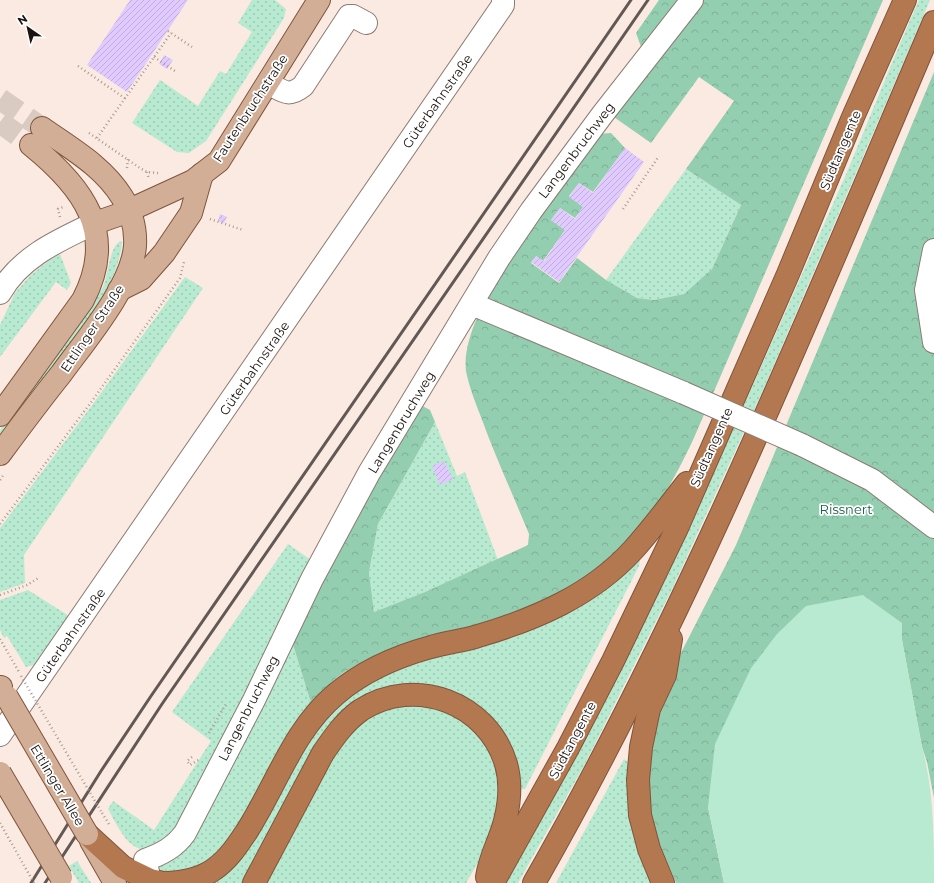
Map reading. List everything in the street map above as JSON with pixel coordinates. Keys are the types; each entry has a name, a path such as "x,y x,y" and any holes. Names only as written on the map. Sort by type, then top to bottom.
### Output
{"highway":[{"name":"Südtangente","path":"493,883 568,748 677,528 705,460 788,274 853,117 905,0"},
{"path":"534,883 601,760 677,611 777,389 934,22"},
{"path":"88,834 123,867 182,882 198,878 212,871 226,860 252,822 300,734 316,712 336,694 362,676 396,659 431,647 477,636 525,621 567,602 600,580 632,551 705,460"},
{"path":"663,883 649,849 640,815 638,780 642,740 649,709 665,675 677,611"},
{"path":"254,883 323,753 352,716 379,701 396,696 420,694 440,698 462,707 476,717 488,729 497,742 506,764 509,792 506,816 500,838 488,864 486,883"}],"main road":[{"name":"Fautenbruchstraße","path":"95,223 129,210 182,186 202,174 219,161 319,0"},
{"name":"Ettlinger Straße","path":"0,415 83,300 91,285 98,256 98,242 95,223 71,182 45,156 36,136 107,176 123,198 129,210 134,226 135,246 129,270 119,290 81,347 0,454"},
{"path":"119,290 141,279 164,253 191,213 202,174"},
{"name":"Ettlinger Allee","path":"2,689 88,834 115,883"},
{"path":"0,773 62,880"}],"street":[{"name":"Güterbahnstraße","path":"0,735 503,6 503,0"},
{"name":"Langenbruchweg","path":"156,876 157,856 173,846 185,833 254,700 312,579 350,508 499,258 531,211 602,115 692,0"},
{"path":"268,83 287,93 296,92 303,86 348,16 353,16 366,23"},
{"path":"0,293 6,283 16,272 41,251 95,223"},
{"path":"934,250 926,290 934,342"},
{"path":"472,304 684,393 802,445 872,480 934,527"}],"path":[{"path":"97,138 126,99 169,32 192,47"},
{"path":"154,57 175,71"},
{"path":"78,66 126,99"},
{"path":"112,148 147,172"},
{"path":"623,209 659,156"},
{"path":"61,221 58,209 65,206"},
{"path":"204,216 243,230"},
{"path":"0,524 92,401 180,278 185,260"},
{"path":"0,595 27,586 40,577"},
{"path":"0,639 102,813"},
{"path":"190,764 187,761 192,757"},
{"path":"0,823 34,883"}],"green space":[{"path":"252,0 275,0 286,9 284,18 206,141 189,153 177,152 132,123 160,80 198,106 220,71 226,74 252,32 238,23"},
{"path":"659,0 883,0 684,459 659,503 635,533 616,553 571,586 522,611 495,621 391,650 375,656 341,674 311,703 291,638 419,404 430,410 435,422 378,524 369,572 374,612 425,592 528,545 529,534 492,446 470,388 466,371 468,345 478,315 495,282 538,214 598,134 611,133 625,148 593,192 579,183 569,196 583,207 575,218 560,208 551,220 565,230 543,261 536,256 531,263 559,283 577,258 606,280 637,298 654,300 684,294 712,269 741,205 686,169 734,101 699,77 651,143 611,115 648,66 636,33"},
{"path":"919,0 930,0 764,388 673,587 586,762 518,883 506,883 554,797 600,709 686,532 847,172"},
{"name":"Rissnert","path":"934,72 934,798 927,762 922,747 902,640 902,623 708,807 724,883 676,883 658,840 651,816 649,790 650,751 664,686 736,545"},
{"path":"686,169 741,205 712,269 684,294 654,300 637,298 606,280"},
{"path":"120,241 122,242 114,274 97,305 0,437 0,430 64,345 101,291 106,279 113,250"},
{"path":"60,254 71,283 67,290 56,282 0,357 0,325 15,293 31,275 51,259"},
{"path":"185,277 203,288 24,555 25,583 0,592 0,528 90,408"},
{"path":"435,422 457,476 465,472 498,560 425,592 374,612 369,572 378,524"},
{"path":"288,544 311,560 176,835 161,845 151,849 136,847 119,830 108,809 113,801 154,830 211,741 172,712"},
{"path":"639,559 639,566 525,789 521,789 517,766 495,724 377,691 244,883 209,883 324,715 364,684"},
{"path":"28,590 69,616 34,665 26,667 7,636 4,638 0,630 0,600"},
{"path":"863,595 902,623 902,640 929,780 933,831 934,883 724,883 708,807 715,744 751,668 777,634 806,606"},
{"path":"291,638 311,703 287,736 242,825 219,857 197,870 164,874 159,871 158,866"},
{"path":"401,706 429,706 456,716 481,737 495,760 501,785 493,837 466,883 267,883 331,755 352,729 378,712"},
{"path":"624,759 628,762 632,824 640,854 651,883 556,883"},
{"path":"77,861 91,883 79,883 69,866"}],"building":[{"path":"130,0 188,0 127,92 87,65"},
{"path":"164,55 173,60 167,69 159,64"},
{"path":"625,148 644,162 559,282 531,262 536,256 544,261 565,230 551,220 560,208 575,219 583,207 569,197 579,183 593,193"},
{"path":"220,214 227,217 224,223 218,221"},
{"path":"444,461 453,479 440,485 432,466"}],"tunnel":[{"path":"0,99 42,128"},
{"path":"0,122 31,145"}],"railway":[{"path":"31,883 101,771 151,696 631,0"},
{"path":"45,883 162,704 648,0"}]}
